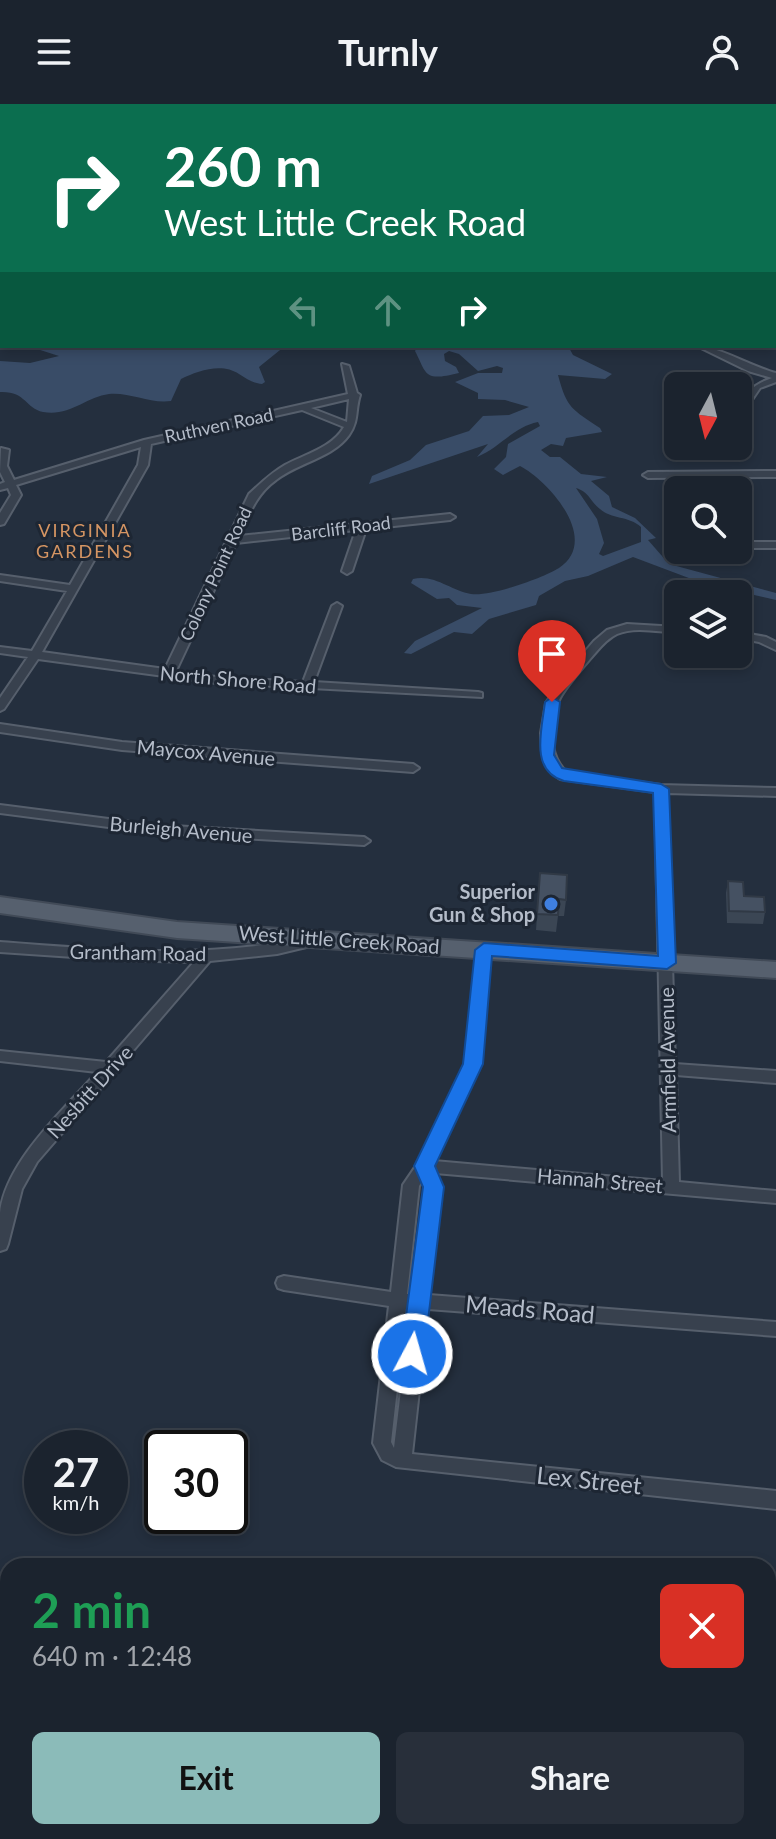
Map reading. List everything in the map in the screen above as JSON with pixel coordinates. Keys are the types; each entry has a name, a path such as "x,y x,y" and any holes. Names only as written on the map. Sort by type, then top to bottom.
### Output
{"main road":[{"name":"West Little Creek Road","path":"0,905 177,930 776,970"}],"street":[{"path":"705,348 776,378"},
{"path":"302,408 324,413 350,426 356,412 355,395 345,366"},
{"path":"751,369 757,386"},
{"path":"752,393 757,386 776,378"},
{"name":"Ruthven Road","path":"0,707 73,589 143,465 147,442 355,395"},
{"name":"Colony Point Road","path":"168,675 253,496 264,483 334,444 350,426"},
{"path":"0,487 147,442"},
{"path":"0,522 14,501 13,484 2,466 4,450"},
{"path":"648,475 776,474"},
{"name":"Barcliff Road","path":"231,540 450,517"},
{"path":"347,571 362,526"},
{"path":"752,545 776,545"},
{"path":"0,578 73,589"},
{"path":"307,686 337,606"},
{"path":"664,629 623,628 607,633 552,702 547,755 556,772 564,776 661,789 776,792"},
{"path":"752,637 776,647"},
{"name":"North Shore Road","path":"0,650 168,675 478,695"},
{"name":"Maycox Avenue","path":"0,728 122,746 413,768"},
{"name":"Armfield Avenue","path":"661,789 671,1187"},
{"name":"Burleigh Avenue","path":"0,809 170,831 364,841"},
{"name":"Grantham Road","path":"0,947 207,956 286,949 322,939"},
{"path":"424,1166 433,1187 402,1461 388,1454 382,1443 411,1185 424,1166 473,1064 484,950"},
{"name":"Nesbitt Drive","path":"0,1244 14,1189 31,1158 207,956"},
{"path":"0,1056 112,1068"},
{"path":"668,1069 776,1077"},
{"name":"Hannah Street","path":"424,1166 776,1197"},
{"name":"Meads Road","path":"284,1283 396,1300 776,1329"},
{"name":"Lex Street","path":"402,1461 776,1500"}],"water":[{"path":"18,348 283,348 259,367 265,382 262,384 232,370 210,369 181,379 171,401 109,394 52,413 37,410 15,394 0,392 0,361 30,363 59,356 37,349"},
{"path":"417,348 569,348 573,355 612,374 605,379 558,375 564,395 572,407 602,432 566,438 563,446 551,444 541,450 550,457 560,457 581,474 607,477 591,481 609,496 612,507 635,518 656,538 648,540 664,558 664,564 728,580 694,580 633,557 588,576 565,581 539,596 536,605 489,619 472,634 454,632 411,654 404,653 415,641 482,608 457,605 449,598 437,599 411,583 413,579 429,579 471,594 491,593 559,568 571,556 575,542 566,512 544,484 520,466 503,475 494,469 506,457 508,444 540,426 538,422 521,428 477,457 488,444 369,484 372,476 410,460 426,445 469,431 483,416 509,415 529,407 505,400 478,399 478,393 455,382 478,373 502,373 503,368 497,366 478,371 459,354 449,351 444,354 445,361 456,367 459,373 439,377 428,374 415,351","holes":["576,488 587,494 597,506 641,527 641,542 603,556 599,554 604,543 597,519"]},
{"path":"752,586 776,593 776,600 752,594"}],"building":[{"path":"540,873 567,875 566,900 559,899 558,915 537,914"},
{"path":"728,881 743,882 744,896 764,897 765,912 729,911"}],"place":[{"name":"Superior Gun & Shop","path":"551,904"}],"district":[{"name":"VIRGINIA GARDENS","path":"85,541"}],"route":[{"path":"412,1354 433,1187 424,1166 473,1064 484,950 667,963 661,789 564,776 556,772 547,755 552,702"}]}
